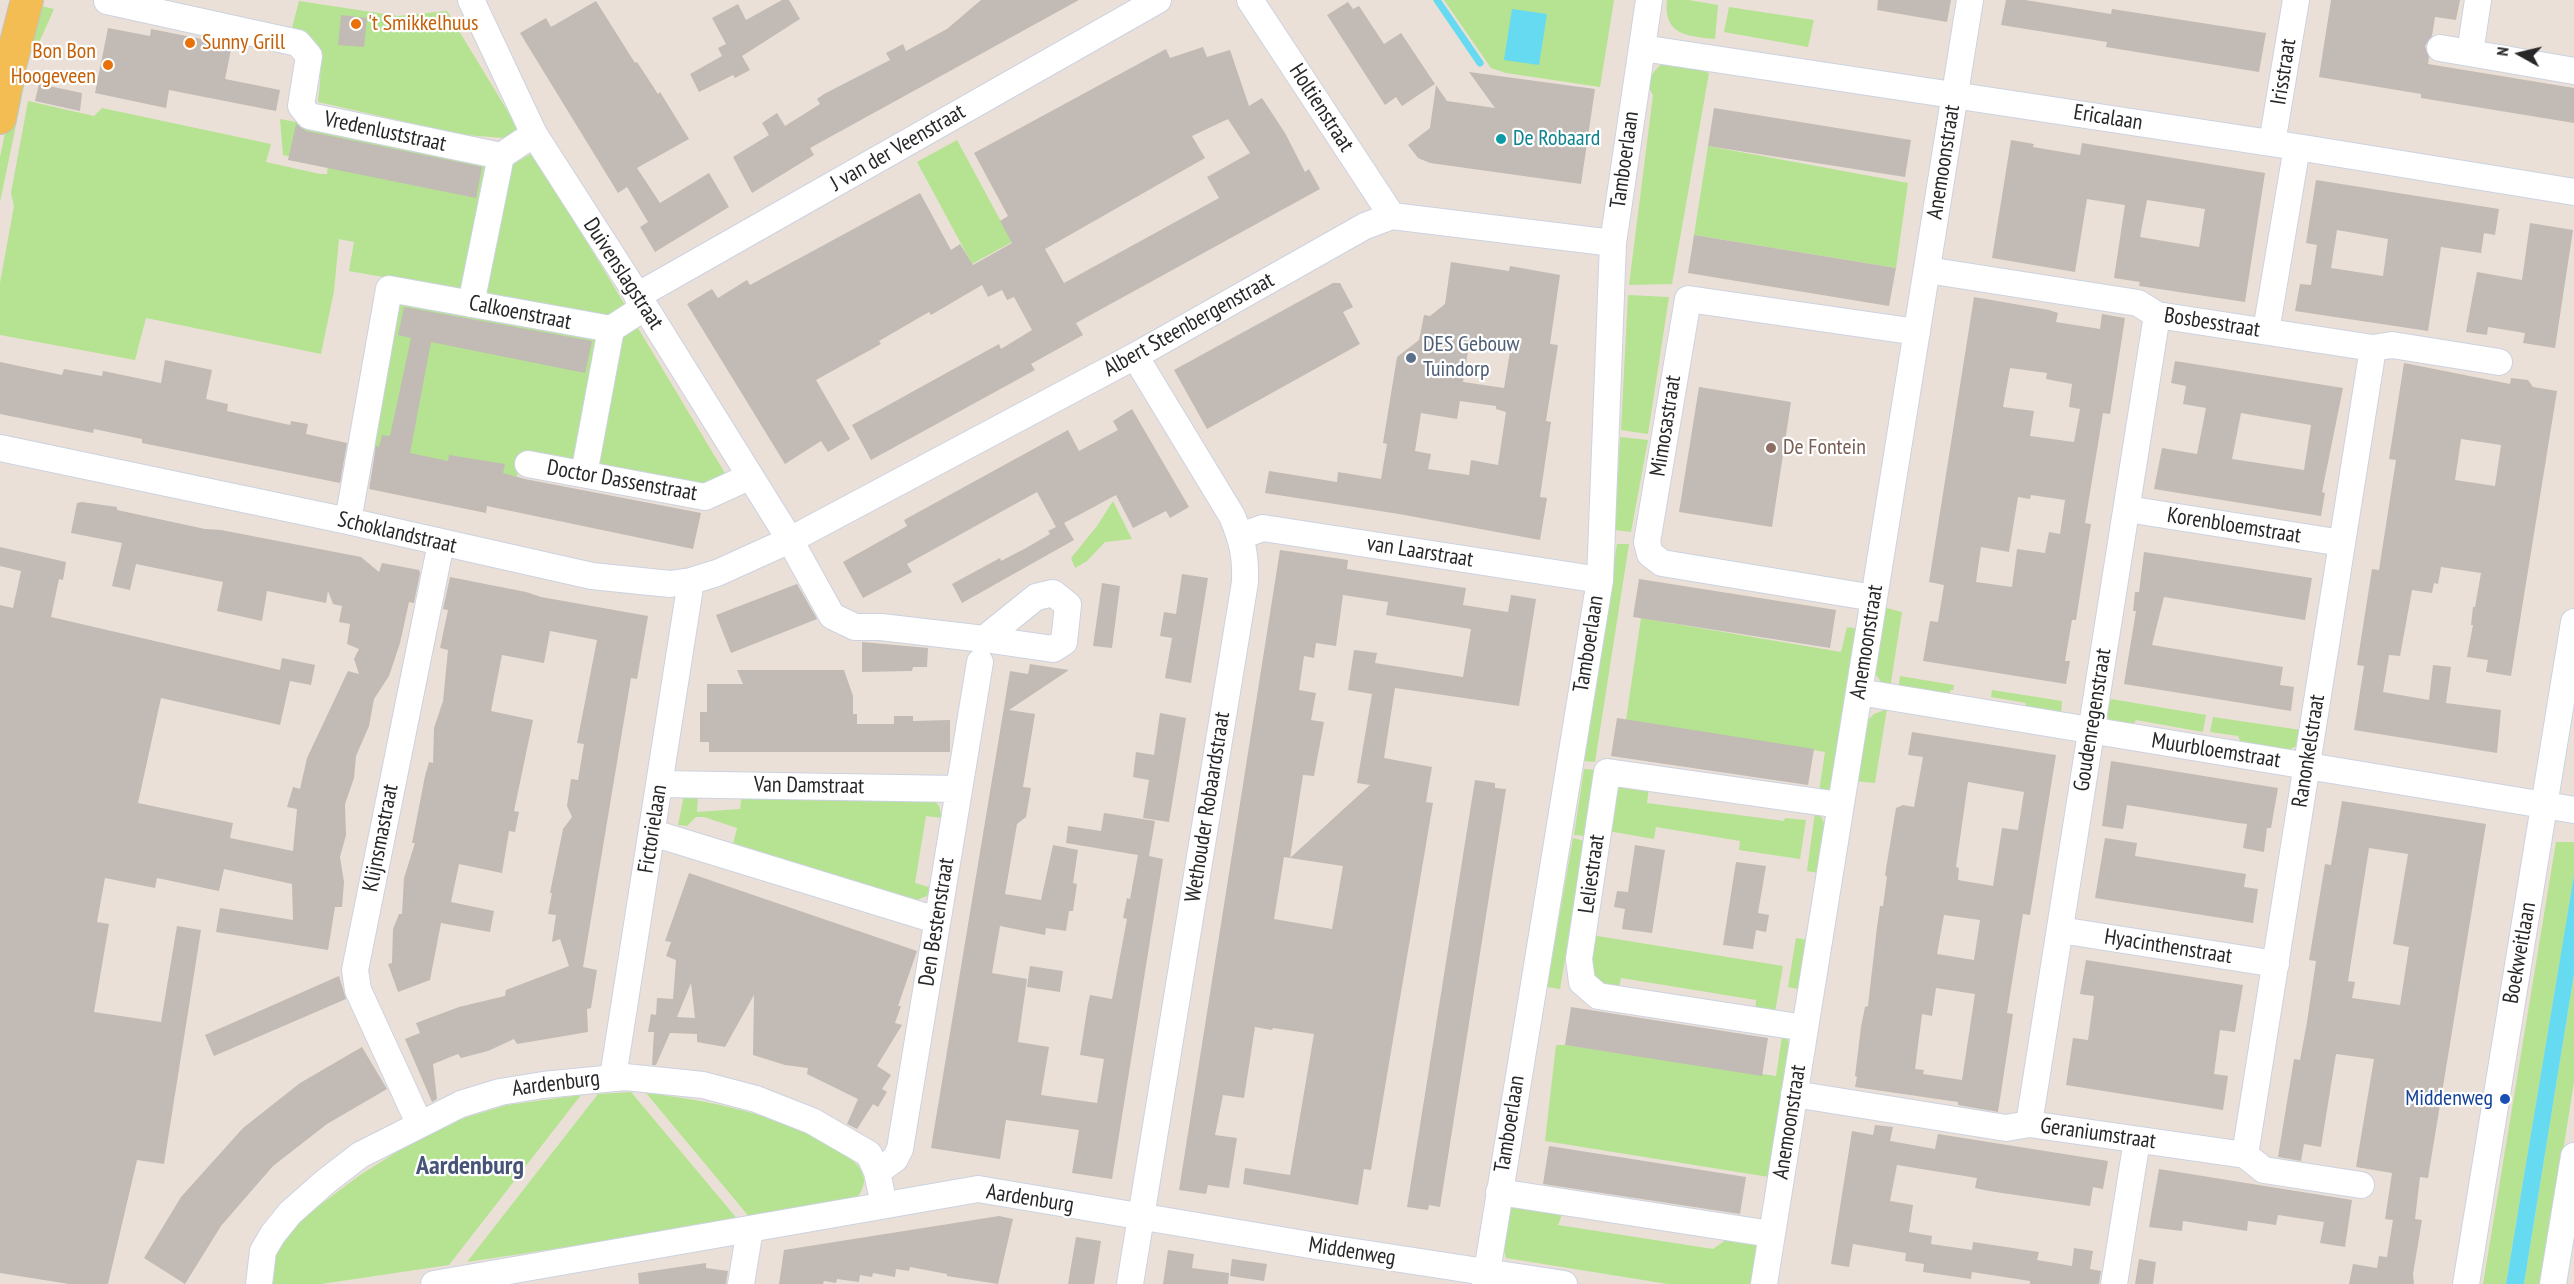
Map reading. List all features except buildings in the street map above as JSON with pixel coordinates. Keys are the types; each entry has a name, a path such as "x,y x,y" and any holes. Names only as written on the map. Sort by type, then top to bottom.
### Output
{"main road":[{"path":"0,118 10,66 27,0"}],"street":[{"name":"Duivenslagstraat","path":"471,0 534,134 789,540"},
{"name":"J van der Veenstraat","path":"641,301 1158,0"},
{"name":"Holtienstraat","path":"1250,0 1392,216"},
{"name":"Tamboerlaan","path":"1486,1278 1600,580 1613,243 1649,0"},
{"name":"Anemoonstraat","path":"1764,1284 1970,0"},
{"name":"Irisstraat","path":"2266,332 2296,0"},
{"path":"2470,53 2478,0"},
{"path":"107,1 192,10"},
{"name":"Vredenluststraat","path":"192,10 298,43 309,56 301,106 309,116 501,156"},
{"name":"Ericalaan","path":"1642,48 1955,94 2574,192"},
{"path":"2440,48 2574,71"},
{"path":"471,304 501,156 534,134"},
{"path":"1392,216 1613,243"},
{"name":"Albert Steenbergenstraat","path":"789,540 1135,356 1351,234 1392,216"},
{"name":"Bosbesstraat","path":"1927,270 2138,303 2157,315 2373,348 2392,345 2499,362"},
{"name":"Calkoenstraat","path":"348,521 389,289 611,329"},
{"name":"Mimosastraat","path":"1874,598 1662,563 1650,554 1647,542 1688,299 1917,332"},
{"path":"584,474 611,329 641,301"},
{"name":"Goudenregenstraat","path":"2029,1124 2157,315"},
{"name":"Ranonkelstraat","path":"2246,1155 2373,348"},
{"name":"Wethouder Robaardstraat","path":"1130,1284 1245,582 1246,558 1232,516 1135,356"},
{"name":"Schoklandstraat","path":"0,448 348,521 592,576 670,584 691,581 717,573 789,540"},
{"name":"Doctor Dassenstraat","path":"528,464 705,497 749,477"},
{"name":"Korenbloemstraat","path":"2127,509 2342,543"},
{"name":"van Laarstraat","path":"1240,536 1263,528 1600,580"},
{"name":"Den Bestenstraat","path":"789,540 832,616 855,627 881,627 982,650 900,1149 889,1165 877,1172"},
{"name":"Klijnsmastraat","path":"419,1123 358,990 355,970 441,543"},
{"name":"Fictorielaan","path":"613,1077 691,581"},
{"name":"Boekweitlaan","path":"2466,1284 2574,622"},
{"name":"Muurbloemstraat","path":"1859,692 2574,810"},
{"name":"Leliestraat","path":"1805,1028 1598,996 1582,982 1579,959 1607,772 1840,805"},
{"name":"Van Damstraat","path":"660,784 958,789"},
{"path":"653,833 936,920"},
{"name":"Hyacinthenstraat","path":"2060,930 2276,964"},
{"name":"Aardenburg","path":"259,1284 263,1251 273,1234 290,1214 325,1182 360,1155 419,1123 461,1104 500,1092 613,1077 703,1085 756,1099 812,1121 869,1154 877,1172 884,1205"},
{"name":"Geraniumstraat","path":"1794,1094 2006,1128 2029,1124 2246,1155 2264,1170 2361,1185"},
{"path":"2114,1284 2137,1140"},
{"path":"2553,1284 2570,1201 2574,1156"},
{"name":"Aardenburg","path":"440,1284 978,1189 1141,1217"},
{"path":"1499,1192 1771,1234"},
{"name":"Middenweg","path":"1141,1217 1486,1278 1564,1284"},
{"path":"741,1284 750,1228"}],"green space":[{"path":"1444,0 1614,0 1600,87 1506,73 1491,68"},
{"path":"1667,0 1689,0 1718,5 1715,39 1695,37 1679,32 1669,20"},
{"path":"299,1 398,16 447,11 519,130 505,138 464,135 318,102 319,60 311,44 292,28"},
{"path":"42,6 54,9 34,54 25,53"},
{"path":"1729,7 1814,20 1808,47 1724,32"},
{"path":"1672,60 1709,73 1672,284 1629,285 1653,95 1648,87 1656,70"},
{"path":"17,76 26,77 0,202 0,157"},
{"path":"28,101 94,116 102,108 271,144 266,162 320,174 327,174 328,165 283,155 280,119 488,158 463,291 349,271 354,242 339,239 334,291 321,354 146,318 135,360 0,335 0,283 14,206 11,193"},
{"path":"957,140 1012,242 972,264 917,162"},
{"path":"1708,146 1908,183 1896,268 1694,235"},
{"path":"533,153 625,305 605,318 483,296 508,166"},
{"path":"1628,295 1669,297 1648,434 1621,430"},
{"path":"398,303 596,338 589,385 573,460 521,456 517,477 370,449"},
{"path":"638,328 726,475 707,486 598,465 621,338"},
{"path":"1620,437 1648,440 1631,532 1615,530"},
{"path":"1113,501 1132,539 1105,542 1087,561 1075,568 1071,558 1097,526"},
{"path":"1617,544 1629,544 1595,762 1584,761"},
{"path":"1883,607 1902,612 1890,689 1883,685 1874,672"},
{"path":"1641,618 1841,652 1847,627 1859,629 1832,788 1818,798 1825,752 1626,720"},
{"path":"1900,676 1954,685 1953,690 1946,698 1898,691"},
{"path":"1992,690 2062,701 2061,716 2025,707 2026,703 1991,697"},
{"path":"2111,699 2206,715 2203,732 2136,720 2131,728 2121,726 2109,719 2102,707 2109,707"},
{"path":"1887,709 1875,783 1855,781 1867,721 1874,714"},
{"path":"2213,717 2301,730 2300,744 2283,753 2242,745 2238,736 2210,732"},
{"path":"1584,769 1597,770 1585,836 1574,835"},
{"path":"1619,786 1649,787 1647,803 1784,821 1785,818 1806,820 1800,859 1739,850 1740,841 1656,827 1654,839 1608,831 1613,796"},
{"path":"742,793 934,800 939,806 942,818 926,816 915,883 932,888 927,896 909,903 733,844 737,828 704,817 696,817 687,826 678,825 684,795 698,796 697,812 740,809"},
{"path":"1815,812 1821,816 1825,831 1818,873 1807,871"},
{"path":"1573,838 1585,841 1560,989 1547,987"},
{"path":"2556,842 2574,842 2574,876 2506,1284 2483,1284"},
{"path":"1591,935 1783,966 1774,1018 1755,1015 1756,1000 1621,978 1618,993 1590,980"},
{"path":"1796,938 1808,940 1798,989 1788,987"},
{"path":"2574,974 2574,1082 2542,1284 2524,1284"},
{"path":"1782,1037 1787,1038 1790,1046 1769,1177 1545,1141 1556,1045 1776,1076"},
{"path":"631,1092 739,1221 467,1262 598,1094"},
{"path":"646,1093 743,1110 812,1136 852,1160 860,1168 864,1179 862,1189 853,1204 751,1219"},
{"path":"581,1095 449,1265 321,1284 271,1284 272,1255 282,1239 312,1211 360,1175 438,1126 507,1105"},
{"path":"1521,1202 1563,1212 1558,1225 1713,1249 1733,1235 1759,1239 1752,1284 1668,1284 1506,1258 1500,1235 1510,1208"}],"water":[{"path":"1512,9 1547,14 1539,65 1504,60"},
{"path":"2574,875 2574,974 2524,1284 2506,1284"}],"waterway":[{"path":"1437,0 1480,63"}],"place":[{"name":"'t Smikkelhuus","path":"356,24"},
{"name":"Sunny Grill","path":"190,43"},
{"name":"Bon Bon Hoogeveen","path":"108,65"},
{"name":"De Robaard","path":"1501,139"},
{"name":"DES Gebouw Tuindorp","path":"1411,358"},
{"name":"De Fontein","path":"1771,448"},
{"name":"Middenweg","path":"2505,1099"}],"district":[{"name":"Aardenburg","path":"470,1167"}]}
